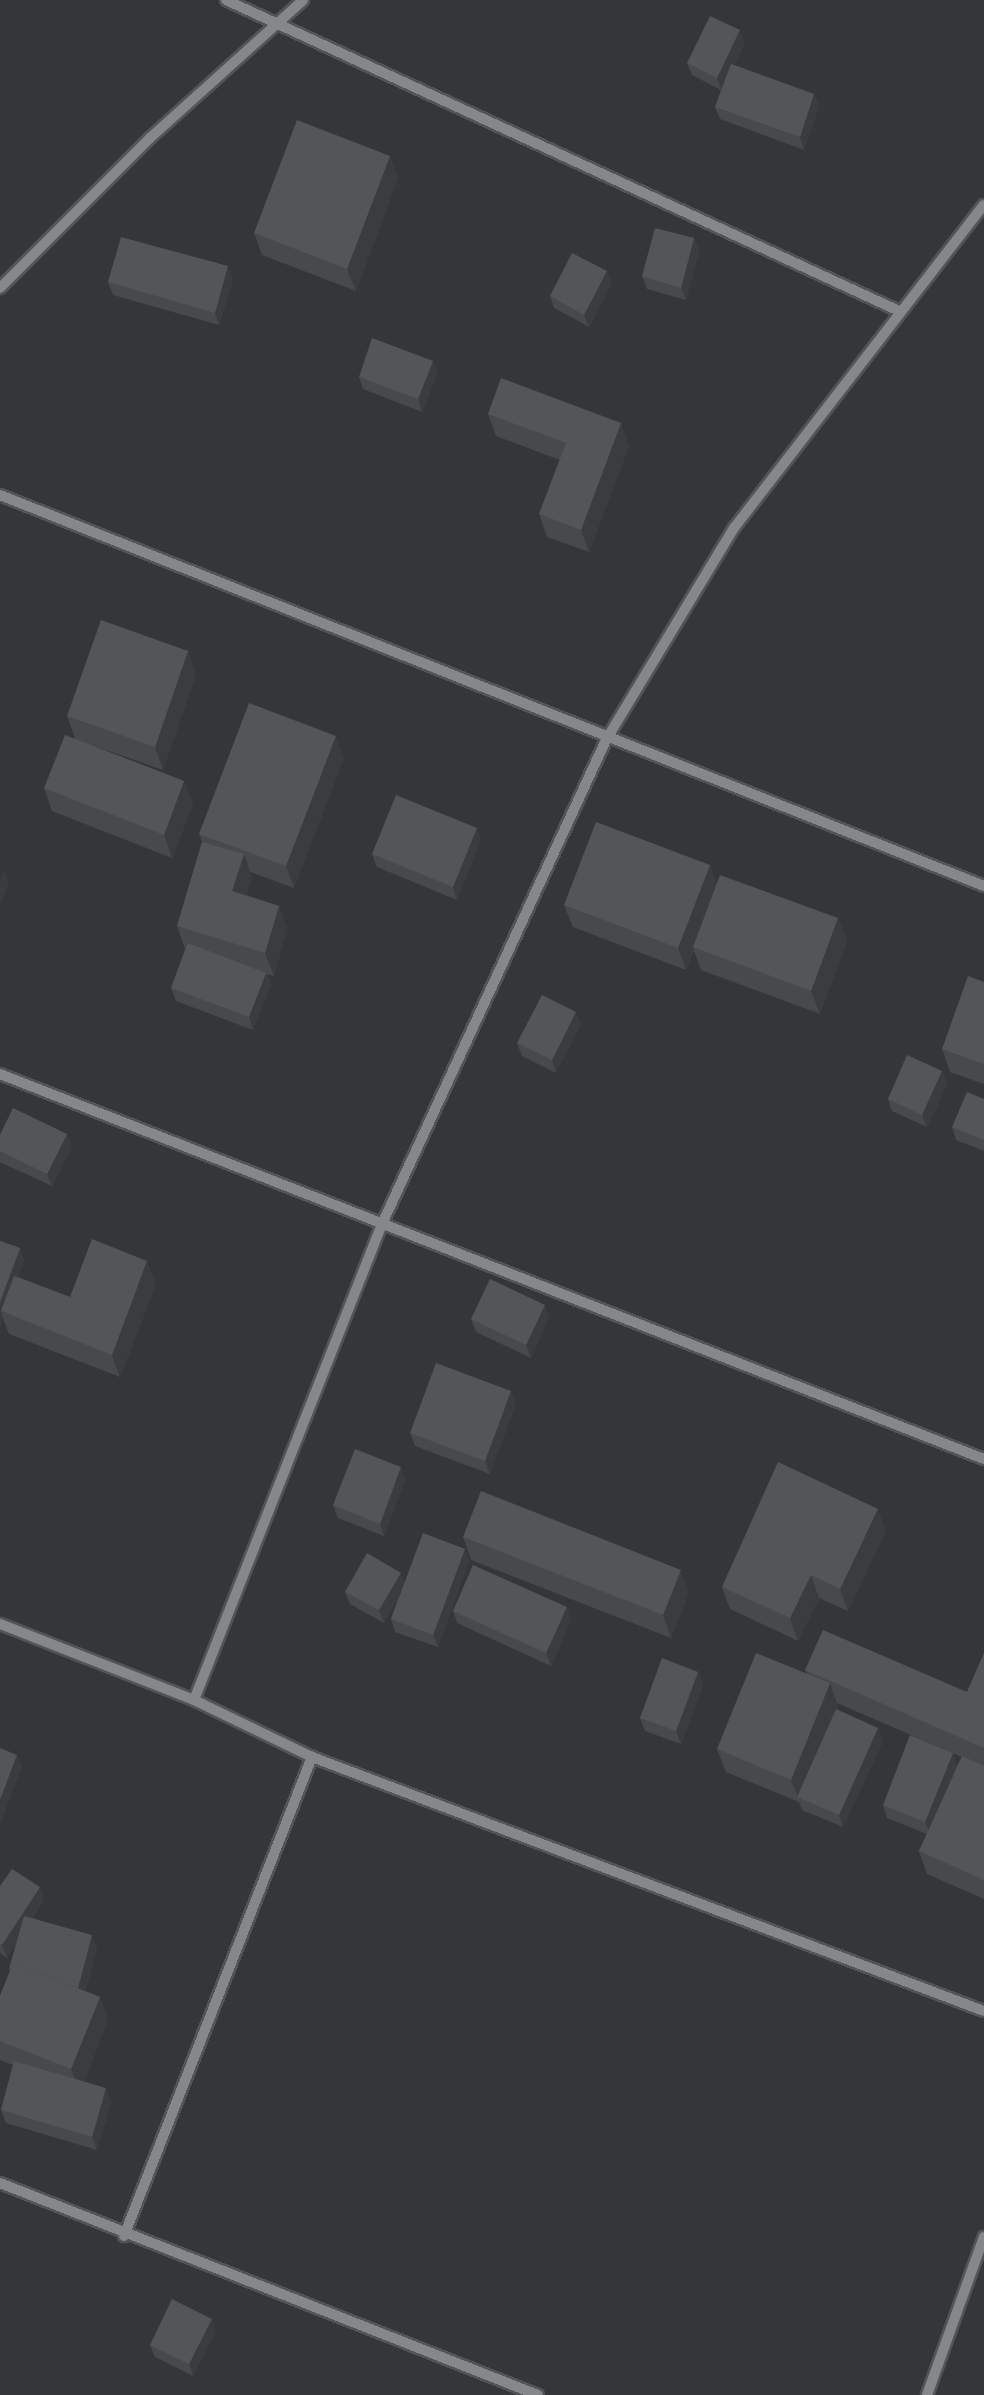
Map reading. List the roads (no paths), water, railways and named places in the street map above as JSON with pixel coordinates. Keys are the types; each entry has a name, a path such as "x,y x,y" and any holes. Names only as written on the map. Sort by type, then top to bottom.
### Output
{"street":[{"path":"226,0 282,20 897,310"},
{"path":"0,288 150,138 303,0"},
{"path":"194,1700 382,1224 606,740 734,528 897,310 984,205"},
{"path":"0,495 606,740 984,886"},
{"path":"0,1074 984,1459"},
{"path":"0,1624 194,1700 312,1757 984,2011"},
{"path":"124,2236 312,1757"},
{"path":"0,2184 124,2236 538,2395"},
{"path":"926,2395 984,2237"}]}
